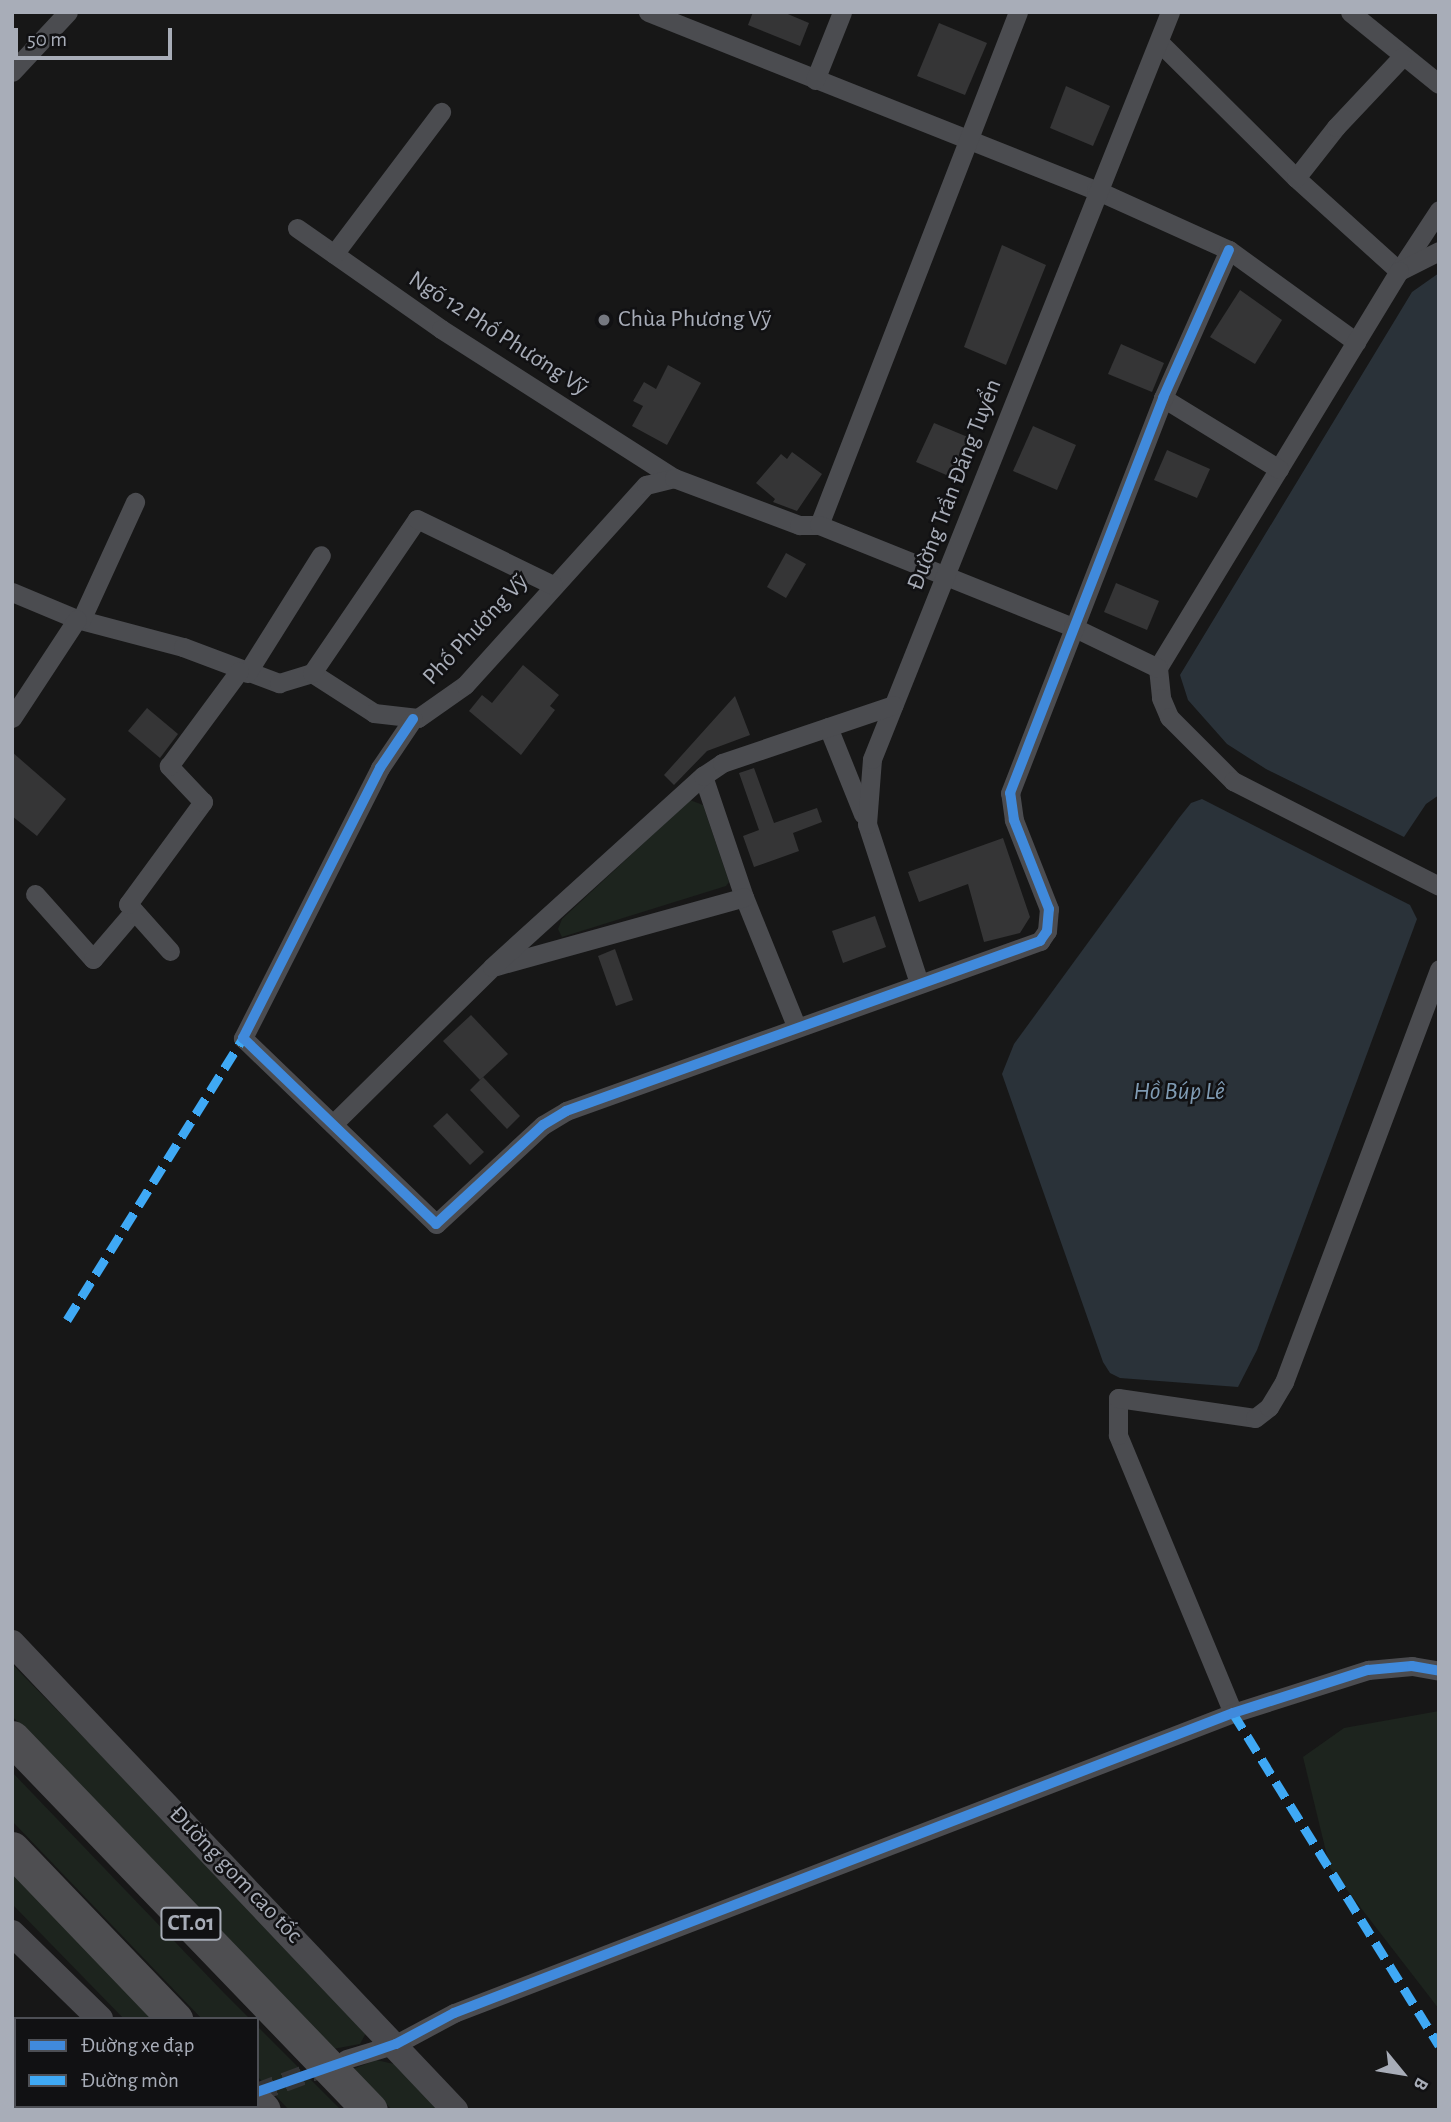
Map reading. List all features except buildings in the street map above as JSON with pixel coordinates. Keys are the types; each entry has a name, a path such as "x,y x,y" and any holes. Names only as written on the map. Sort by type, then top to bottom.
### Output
{"highway":[{"name":"CT.01","path":"12,1738 370,2110"},
{"path":"12,1849 173,2017"}],"main road":[{"name":"Đường gom cao tốc","path":"12,1643 396,2044 455,2110"},
{"path":"12,1933 98,2017"}],"street":[{"path":"12,72 68,12"},
{"path":"815,80 842,12"},
{"path":"818,525 1018,12"},
{"name":"Đường Trần Đăng Tuyển","path":"919,983 867,824 872,759 1096,190 1170,12"},
{"path":"1350,12 1402,57 1439,84"},
{"path":"657,14 966,141 1096,190 1229,250 1356,342"},
{"path":"1159,41 1296,178 1399,271"},
{"path":"1296,178 1336,127 1402,57"},
{"path":"334,254 441,112"},
{"path":"1439,210 1399,271 1158,667 1161,698 1170,717 1233,781 1439,886"},
{"name":"Ngõ 12 Phố Phương Vỹ","path":"297,228 441,329 674,478"},
{"path":"413,719 380,768 243,1038 436,1224 543,1125 566,1111 1029,946 1047,930 1049,909 1014,820 1010,793 1163,398 1229,250"},
{"path":"1399,271 1439,251"},
{"path":"1163,398 1279,469"},
{"path":"674,478 799,525 818,525 1073,627 1158,667"},
{"name":"Phố Phương Vỹ","path":"312,673 374,713 413,719 425,716 465,685 646,485 674,478"},
{"path":"12,718 79,620 135,502"},
{"path":"12,592 79,620 183,648 279,683 312,673 417,519 553,585"},
{"path":"170,951 128,904 203,803 169,766 243,672 321,555"},
{"path":"333,1124 492,967 703,776 722,763 893,705"},
{"path":"828,727 867,824"},
{"path":"703,776 744,897 796,1027"},
{"path":"35,894 93,959 134,911"},
{"path":"492,967 744,897"},
{"path":"1233,1713 1118,1435 1118,1398 1255,1418 1269,1407 1284,1382 1439,969"},
{"path":"346,2059 396,2044 454,2013 1233,1713 1358,1672 1412,1667 1439,1671"}],"shaded area":[{"path":"690,800 703,805 729,882 726,886 562,937 558,929 562,919"},
{"path":"12,1664 359,2018 366,2033 360,2044 333,2049 12,1716"},
{"path":"1439,1711 1439,2009 1330,1868 1303,1757 1344,1728"},
{"path":"12,1772 248,2017 200,2017 12,1821"},
{"path":"12,1871 155,2017 122,2017 12,1904"},
{"path":"259,2028 341,2110 289,2110 259,2078"},
{"path":"376,2060 394,2064 440,2110 392,2110 353,2069"}],"water":[{"path":"1439,273 1439,795 1426,804 1404,837 1266,769 1227,744 1188,700 1180,675 1412,292"},
{"name":"Hồ Búp Lê","path":"1202,799 1410,905 1417,919 1257,1350 1238,1387 1120,1378 1110,1373 1103,1362 1002,1074 1014,1044 1179,818 1191,803"}],"tunnel":[{"path":"259,2091 332,2064"}],"marked path":[{"path":"67,1320 243,1038"},
{"path":"1233,1713 1439,2045"}],"cycle path":[{"path":"413,719 380,768 243,1038 436,1224 543,1125 566,1111 1040,941 1047,931 1049,909 1014,820 1010,793 1163,398 1229,250"},
{"path":"259,2091 396,2044 454,2013 1233,1713 1368,1670 1412,1666 1439,1671"}],"place":[{"name":"Chùa Phương Vỹ","path":"604,320"}]}
